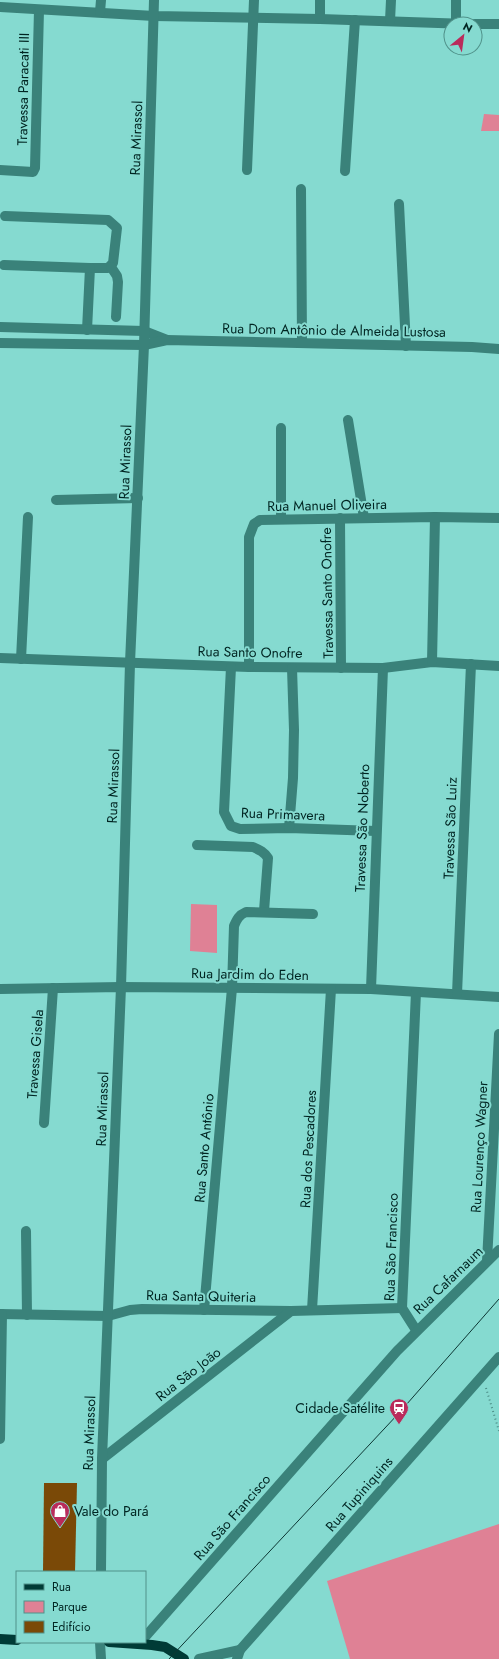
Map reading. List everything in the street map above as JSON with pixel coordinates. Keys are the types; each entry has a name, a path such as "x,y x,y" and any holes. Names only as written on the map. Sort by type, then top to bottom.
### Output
{"main road":[{"path":"0,1639 16,1640"},
{"path":"146,1642 164,1648 176,1656 184,1659"}],"street":[{"path":"53,0 53,10"},
{"path":"100,12 101,0"},
{"name":"Rua Mirassol","path":"101,1571 102,1459 121,987 130,663 144,345 154,0"},
{"path":"247,170 254,0"},
{"path":"320,0 320,19"},
{"path":"390,21 391,0"},
{"path":"456,4 456,16"},
{"path":"6,5 39,10 154,16 320,19 443,23"},
{"name":"Travessa Paracati III","path":"0,170 33,172 35,168 39,10"},
{"path":"345,171 355,20"},
{"path":"483,24 499,24"},
{"path":"302,189 302,343"},
{"path":"399,204 406,346"},
{"path":"4,265 108,268 114,260 117,228 108,220 5,216"},
{"path":"111,266 117,276 118,282 116,317"},
{"path":"87,330 90,268"},
{"name":"Rua Dom Antônio de Almeida Lustosa","path":"0,327 144,331 167,340"},
{"name":"Rua Dom Antônio de Almeida Lustosa","path":"0,343 144,345 167,340 472,347 499,349"},
{"path":"348,420 364,518"},
{"path":"281,428 281,519"},
{"path":"56,500 138,498"},
{"path":"21,659 28,517"},
{"path":"432,662 435,517"},
{"name":"Rua Manuel Oliveira","path":"249,667 250,530 254,524 260,520 435,517 499,518"},
{"name":"Travessa Santo Onofre","path":"340,518 341,668"},
{"name":"Rua Santo Onofre","path":"0,658 292,668 383,668 432,662 499,666"},
{"name":"Travessa São Luiz","path":"457,994 471,664"},
{"name":"Rua Primavera","path":"231,667 224,812 231,826 240,829 289,828 376,831"},
{"path":"289,828 293,778 294,730 292,668"},
{"name":"Travessa São Noberto","path":"371,989 383,668"},
{"path":"197,845 253,848 265,853 268,858 264,911 313,914"},
{"name":"Rua Santo Antônio","path":"204,1310 232,988 234,926 240,914 246,912 264,911"},
{"name":"Rua Jardim do Eden","path":"0,989 121,987 331,990 371,989 499,997"},
{"name":"Travessa Gisela","path":"44,1123 53,988"},
{"name":"Rua dos Pescadores","path":"312,1310 331,990"},
{"name":"Rua São Francisco","path":"146,1636 416,1330 402,1308 416,992"},
{"name":"Rua Lourenço Wagner","path":"487,1261 499,1034"},
{"path":"26,1231 27,1315"},
{"name":"Rua Cafarnaum","path":"416,1330 499,1250"},
{"name":"Rua Santa Quiteria","path":"1,1314 108,1316 130,1310 292,1311 402,1308"},
{"name":"Rua São João","path":"102,1459 292,1311"},
{"path":"0,1438 1,1314"},
{"name":"Rua Tupiniquins","path":"199,1659 239,1654 499,1356"},
{"path":"100,1643 101,1659"}],"green space":[{"path":"484,114 499,115 499,131 481,131"},
{"path":"191,904 217,905 217,953 190,951"},
{"path":"499,1524 499,1659 350,1659 327,1581"}],"building":[{"name":"Vale do Pará","path":"44,1483 77,1483 75,1571 43,1571"}],"tram line":[{"path":"169,1659 399,1413 499,1299"}],"place":[{"name":"Cidade Satélite","path":"399,1425"},
{"name":"Vale do Pará","path":"60,1528"}]}
